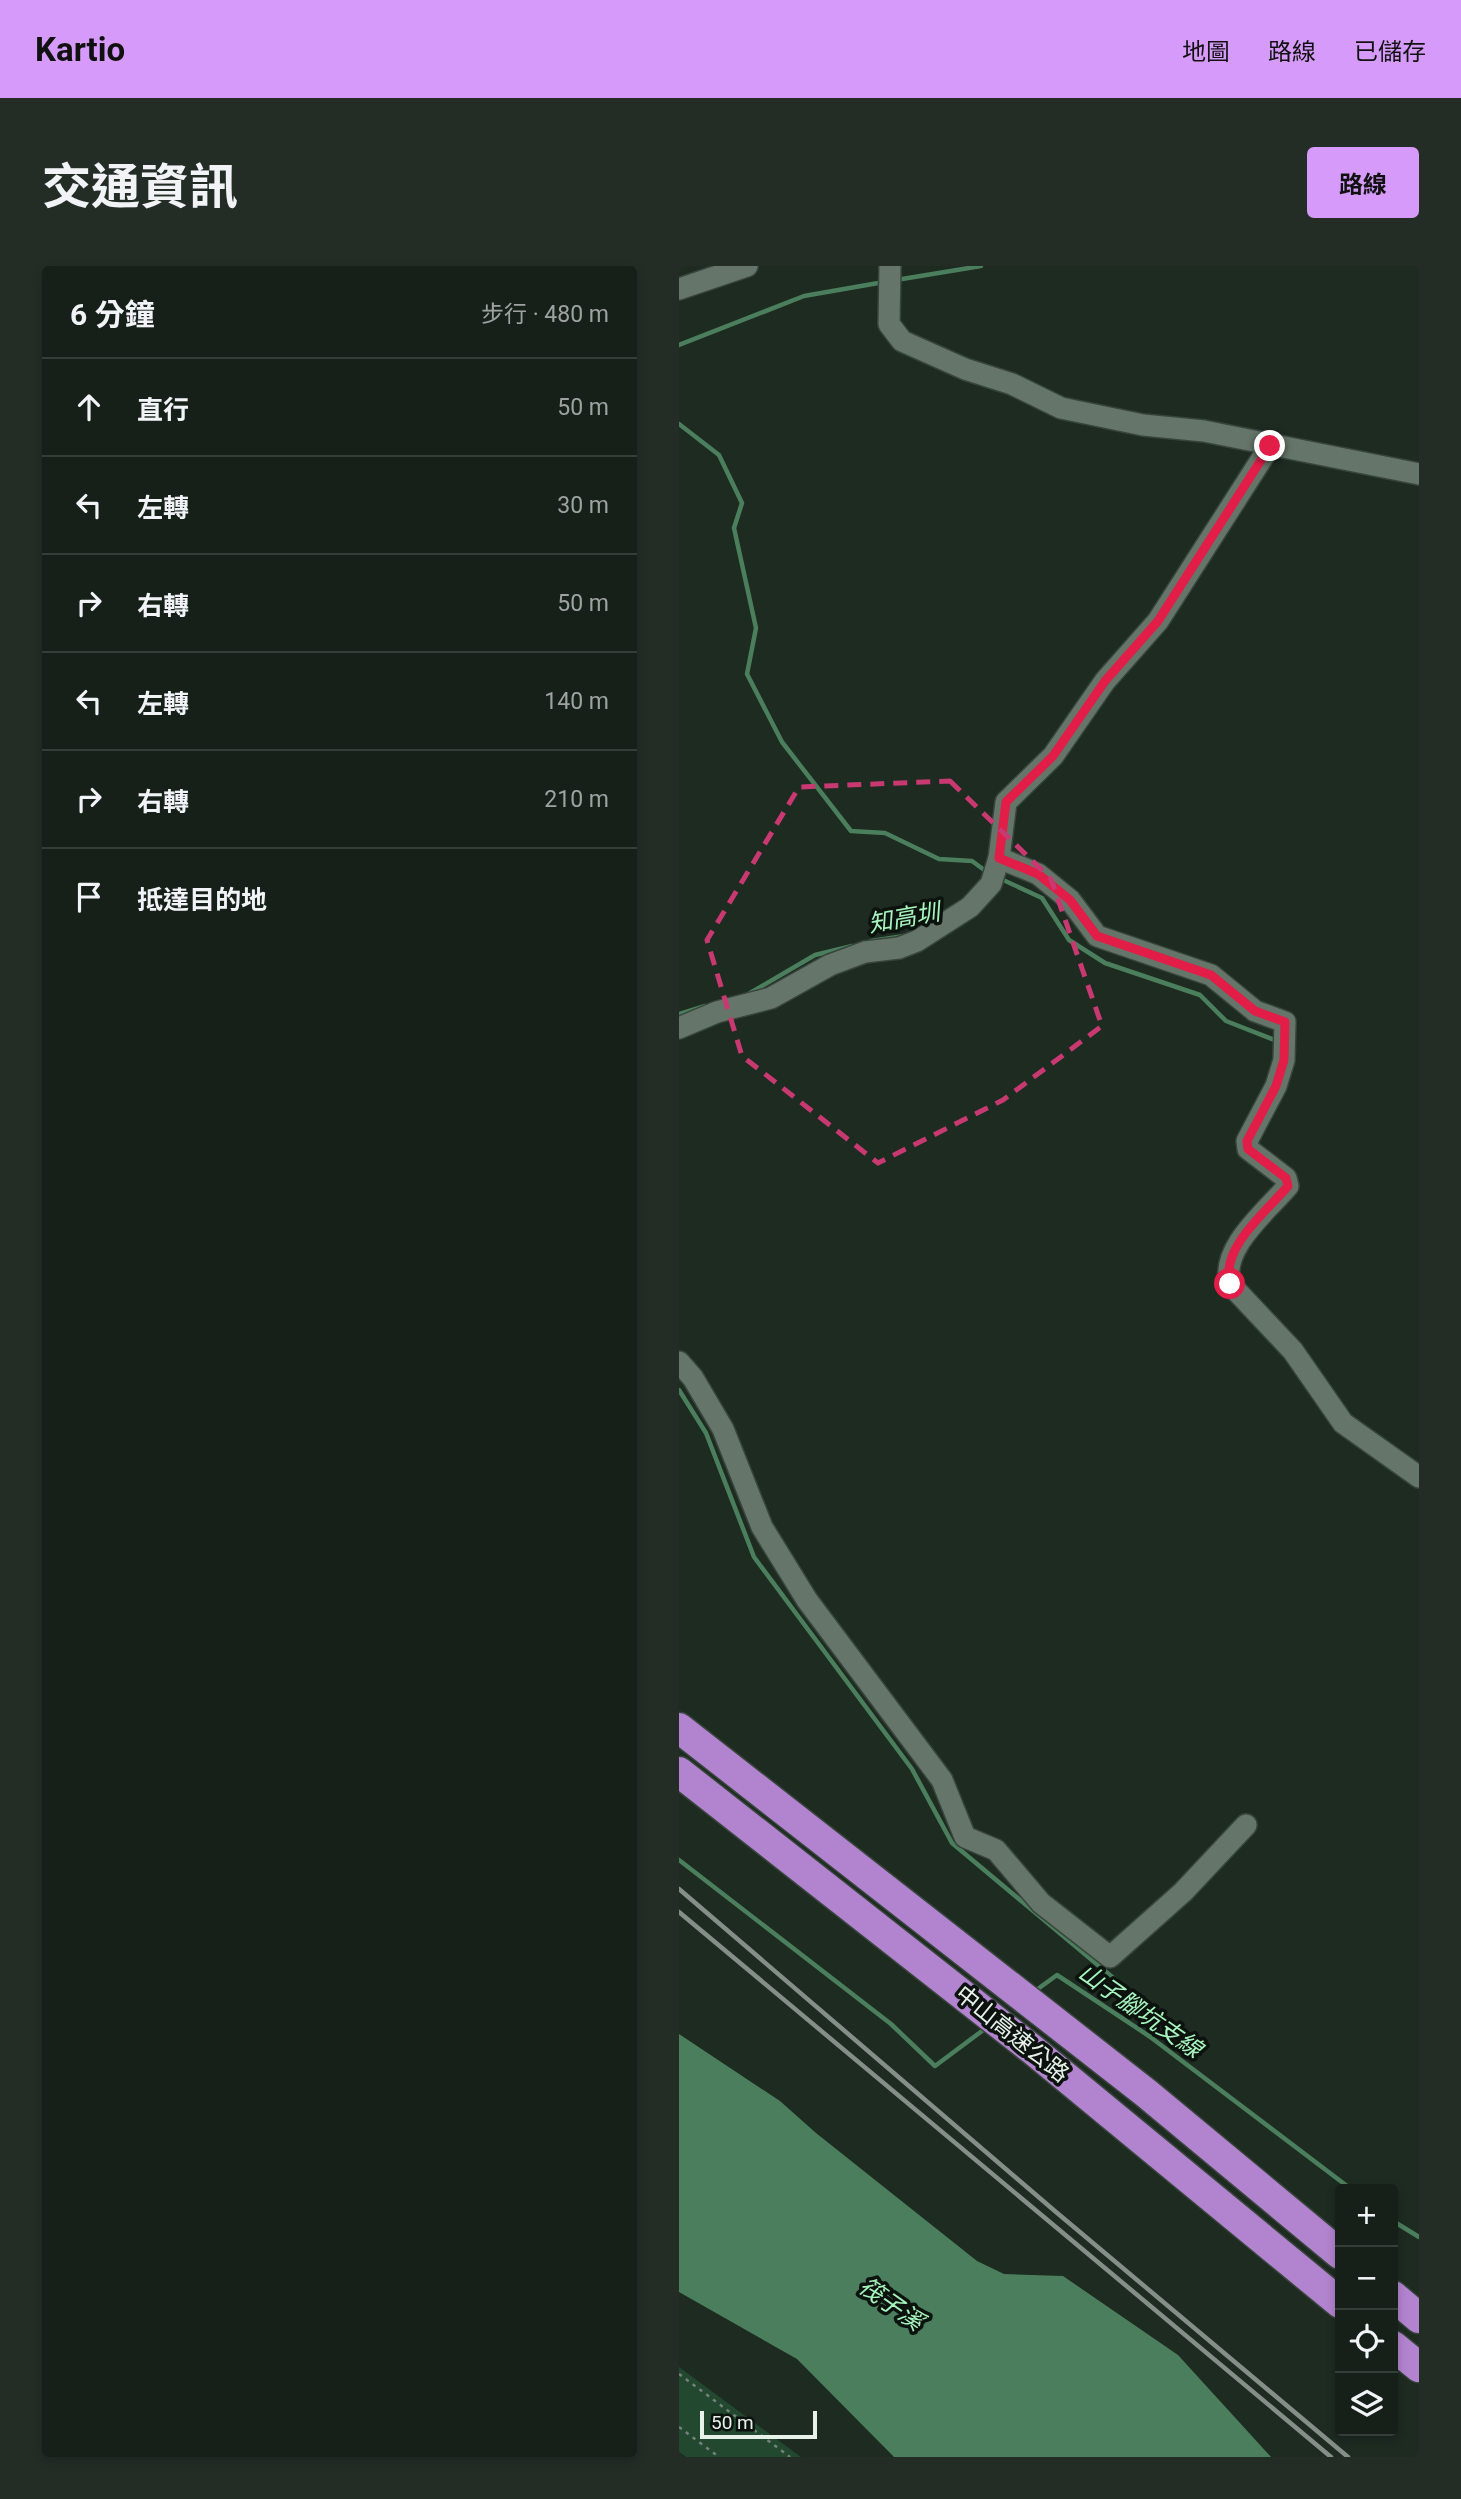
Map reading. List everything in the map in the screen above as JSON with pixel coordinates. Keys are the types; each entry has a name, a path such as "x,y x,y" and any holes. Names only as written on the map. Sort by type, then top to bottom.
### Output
{"highway":[{"name":"中山高速公路","path":"679,1728 1146,2093 1335,2250"},
{"name":"中山高速公路","path":"679,1772 1022,2041 1335,2299"},
{"path":"1398,2301 1419,2318"},
{"path":"1398,2350 1419,2367"}],"street":[{"path":"679,289 747,266"},
{"path":"890,266 890,324 902,341 965,369 1012,384 1061,408 1419,474"},
{"path":"679,1028 717,1012 771,998 830,965 865,952 917,942 970,907 991,884 999,858 1006,802 1053,756 1105,681 1158,621 1270,446"},
{"path":"999,858 1038,874 1070,900 1097,936 1211,975 1255,1011 1285,1022 1284,1060 1276,1086 1247,1141 1248,1149 1286,1178 1288,1186 1240,1242 1230,1260 1227,1274 1230,1284 1293,1351 1343,1423 1419,1477"},
{"path":"679,1362 693,1378 723,1429 762,1527 807,1600 942,1780 965,1837 996,1850 1041,1903 1110,1957 1183,1892 1246,1825"}],"path":[{"path":"679,2374 790,2457"},
{"path":"679,2427 719,2457"}],"highlighted area":[{"path":"950,781 1051,879 1102,1026 1003,1100 878,1163 742,1056 707,940 799,787"}],"shaded area":[{"path":"679,2367 801,2457 686,2457 679,2452"}],"water":[{"name":"筏子溪","path":"679,2034 780,2101 816,2133 977,2261 1004,2274 1063,2276 1178,2355 1271,2457 894,2457 797,2359 679,2292"}],"waterway":[{"path":"896,280 981,266"},
{"path":"679,345 804,296 884,282"},
{"path":"679,424 719,455 742,503 734,528 756,628 747,674 782,742 851,831 885,833 939,859 972,861 987,872"},
{"name":"知高圳","path":"1001,879 1042,898 1069,940 1105,963 1200,995 1226,1021 1277,1041"},
{"name":"知高圳","path":"871,941 904,936"},
{"name":"知高圳","path":"750,993 815,955 852,946"},
{"name":"知高圳","path":"679,1014 705,1006"},
{"path":"679,1390 706,1433 754,1557 912,1769 952,1843 1160,2017 1149,2036"},
{"name":"山子腳坑支線","path":"679,1860 891,2024 935,2066 986,2028"},
{"name":"山子腳坑支線","path":"1035,1991 1057,1975 1149,2036 1344,2184"},
{"name":"山子腳坑支線","path":"1398,2224 1419,2237"}],"railway":[{"path":"679,1889 1056,2212 1348,2457"},
{"path":"679,1912 1331,2457"}],"route":[{"path":"1230,1284 1227,1274 1230,1260 1240,1242 1288,1186 1286,1178 1248,1149 1247,1141 1276,1086 1284,1060 1285,1022 1255,1011 1211,975 1097,936 1070,900 1038,874 999,858 1006,802 1053,756 1105,681 1158,621 1270,446"}]}
